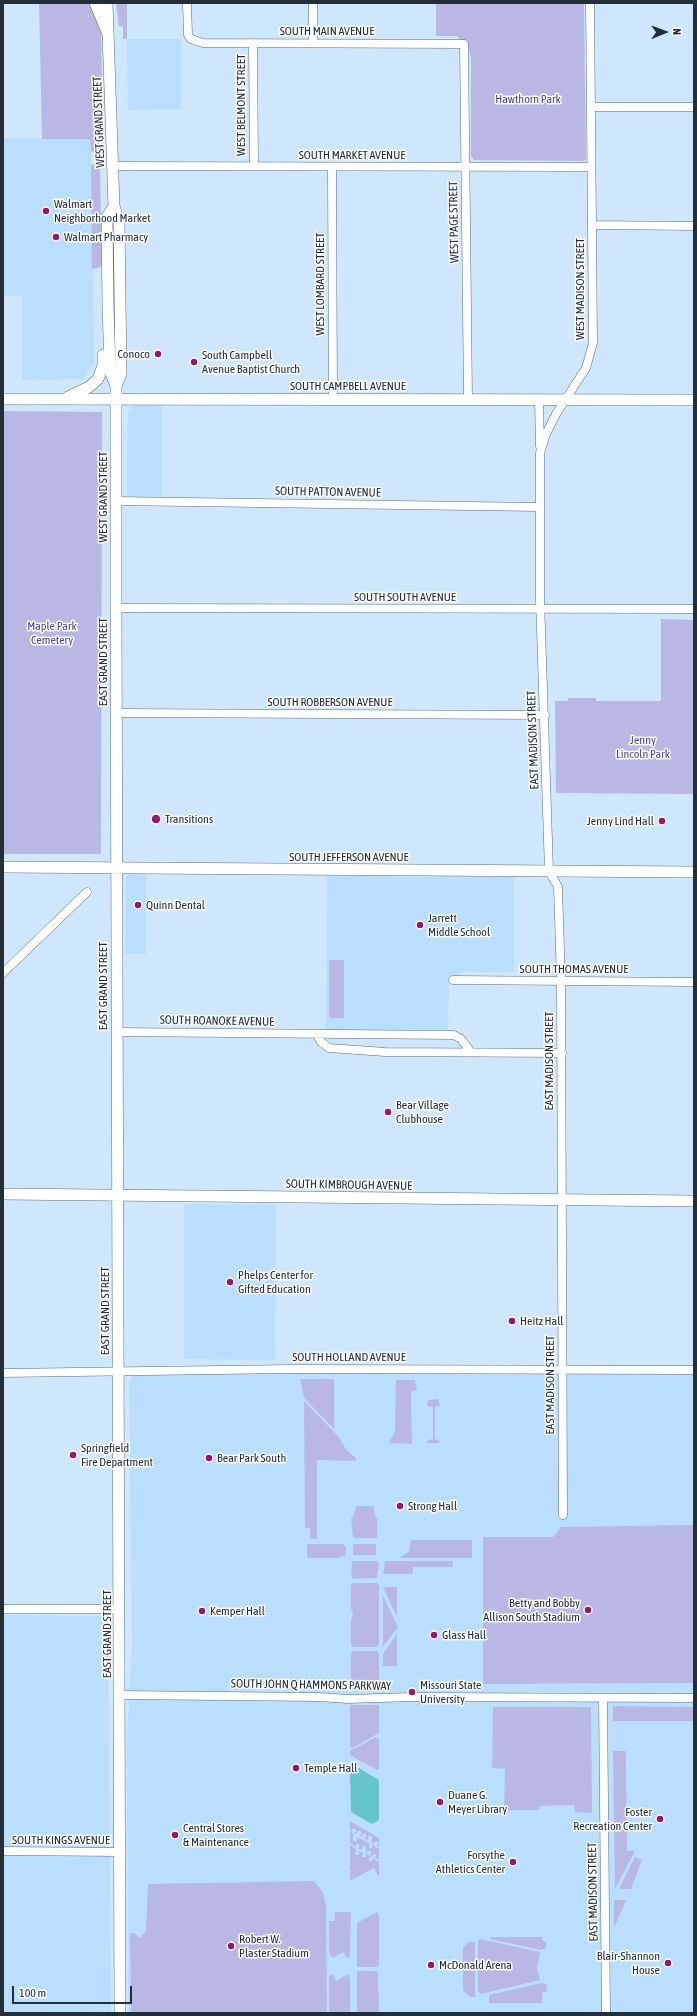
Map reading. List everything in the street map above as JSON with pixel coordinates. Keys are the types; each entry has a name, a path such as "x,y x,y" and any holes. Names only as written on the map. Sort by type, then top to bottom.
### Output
{"main road":[{"name":"WEST GRAND STREET","path":"95,3 110,38"},
{"name":"WEST GRAND STREET","path":"107,3 110,38 114,206 118,222 119,246 121,374 116,386"},
{"name":"WEST GRAND STREET","path":"114,206 107,217 110,371 116,386 116,608"},
{"path":"64,399 89,387 98,379 102,366 103,334 109,324"},
{"name":"SOUTH CAMPBELL AVENUE","path":"3,399 694,400"},
{"name":"EAST GRAND STREET","path":"116,608 116,1032 120,1608 120,2013"},
{"name":"SOUTH JEFFERSON AVENUE","path":"3,867 694,872"},
{"name":"SOUTH KIMBROUGH AVENUE","path":"3,1194 694,1201"}],"street":[{"name":"SOUTH MAIN AVENUE","path":"187,3 187,30 191,39 202,43 464,44"},
{"path":"313,3 313,43"},
{"name":"WEST MADISON STREET","path":"542,610 539,507 540,453 546,434 586,368 593,343 590,3"},
{"name":"WEST BELMONT STREET","path":"253,43 254,166"},
{"name":"WEST PAGE STREET","path":"464,44 468,399"},
{"path":"591,107 694,107"},
{"name":"SOUTH MARKET AVENUE","path":"114,166 254,166 332,168 591,167"},
{"name":"WEST LOMBARD STREET","path":"332,168 333,400"},
{"path":"592,225 694,226"},
{"path":"539,399 540,453"},
{"name":"SOUTH PATTON AVENUE","path":"116,501 539,507"},
{"name":"SOUTH SOUTH AVENUE","path":"116,608 542,610 591,608 694,610"},
{"name":"EAST MADISON STREET","path":"542,610 549,871 558,887 561,981 563,1515"},
{"name":"SOUTH ROBBERSON AVENUE","path":"116,713 545,715"},
{"path":"3,973 87,892"},
{"name":"SOUTH THOMAS AVENUE","path":"453,980 694,982"},
{"name":"SOUTH ROANOKE AVENUE","path":"116,1032 318,1035 454,1035 461,1039 471,1052"},
{"path":"318,1035 322,1042 330,1048 386,1052 562,1052"},
{"name":"SOUTH HOLLAND AVENUE","path":"3,1372 291,1369 694,1370"},
{"path":"3,1609 120,1608"},
{"name":"SOUTH JOHN Q HAMMONS PARKWAY","path":"119,1695 319,1697 348,1699 413,1697 694,1698"},
{"name":"EAST MADISON STREET","path":"603,1698 606,2013"},
{"name":"SOUTH KINGS AVENUE","path":"3,1851 119,1852"}],"shaded area":[{"path":"127,39 181,39 181,109 128,110"},
{"path":"3,138 91,139 94,362 83,379 22,380 22,296 3,296"},
{"path":"162,404 162,499 131,498 127,493 128,411 134,405"},
{"path":"146,874 146,954 125,954 126,879 127,875"},
{"name":"Jarrett Middle School","path":"327,876 514,877 514,972 461,972 449,981 448,1030 326,1030"},
{"name":"Phelps Center for Gifted Education","path":"184,1204 276,1205 275,1360 184,1359"},
{"name":"Missouri State University","path":"340,1373 694,1374 694,2013 128,2013 127,1743 132,1642 129,1382 133,1375"},
{"path":"3,1615 101,1616 108,1622 111,2013 3,2013"},
{"path":"357,1767 379,1780 379,1820 372,1824 351,1812 350,1771"}],"green space":[{"path":"39,3 91,3 97,17 101,32 102,79 99,149 96,151 91,152 90,139 42,139"},
{"path":"116,3 127,3 127,39 123,39 123,27 119,26"},
{"name":"Hawthorn Park","path":"436,3 584,3 586,159 584,161 474,160 471,156 471,58 469,49 457,36 436,36"},
{"path":"95,164 100,170 102,264 100,267 92,269 91,165"},
{"name":"Maple Park Cemetery","path":"3,411 102,412 101,854 3,854"},
{"name":"Jenny Lincoln Park","path":"661,619 694,620 694,794 556,793 555,701 568,701 568,698 596,698 596,701 661,701"},
{"path":"329,960 344,960 344,1018 329,1018"},
{"path":"300,1379 334,1379 334,1429 304,1398"},
{"path":"396,1380 415,1380 417,1390 411,1392 412,1444 389,1443 395,1432"},
{"path":"437,1399 440,1404 439,1406 435,1407 435,1439 440,1441 439,1443 427,1443 428,1440 433,1439 433,1407 427,1406 427,1402 429,1400"},
{"path":"304,1401 338,1436 347,1451 356,1458 356,1461 317,1460 317,1539 310,1539 310,1528 305,1528"},
{"path":"356,1506 373,1506 377,1518 377,1538 353,1538 351,1518 353,1518"},
{"name":"Betty and Bobby Allison South Stadium","path":"694,1525 694,1683 483,1684 483,1537 553,1537 561,1527"},
{"path":"411,1540 472,1540 472,1558 399,1558 409,1552"},
{"path":"307,1544 343,1544 346,1547 346,1555 338,1558 307,1558"},
{"path":"353,1544 376,1544 376,1555 353,1555"},
{"path":"352,1561 377,1561 379,1564 377,1578 353,1579 351,1576"},
{"path":"385,1561 453,1561 453,1567 413,1567 413,1574 383,1574"},
{"path":"352,1583 377,1583 379,1586 379,1644 377,1647 353,1647 351,1644 351,1620 353,1613 351,1609"},
{"path":"383,1587 397,1587 397,1617"},
{"path":"383,1596 398,1627 383,1647"},
{"path":"397,1634 397,1666 383,1666 383,1654"},
{"path":"353,1651 377,1651 379,1654 379,1682 375,1686 355,1686 351,1683 351,1654"},
{"path":"350,1705 379,1705 379,1733 352,1748 350,1746"},
{"path":"613,1706 694,1707 694,1722 613,1721"},
{"path":"493,1707 591,1707 592,1813 575,1812 574,1805 540,1806 539,1810 504,1810 505,1769 492,1768"},
{"path":"376,1737 379,1739 379,1769 377,1770 350,1755 350,1751"},
{"path":"613,1751 626,1751 627,1851 635,1851 615,1889"},
{"path":"350,1821 379,1838 379,1847 376,1845 378,1845 378,1842 374,1842 374,1844 371,1842 372,1836 368,1836 368,1841 364,1838 366,1838 366,1834 362,1834 362,1837 359,1835 361,1835 361,1831 357,1831 357,1834 354,1832 356,1832 356,1829 352,1829 352,1832 350,1830"},
{"path":"350,1832 355,1835 353,1835 353,1841 357,1841 357,1837 370,1844 369,1848 372,1848 372,1845 379,1849 379,1860 374,1858 376,1857 376,1854 373,1854 373,1857 369,1854 371,1854 371,1851 367,1851 367,1854 365,1852 366,1846 362,1846 362,1850 357,1848 359,1848 359,1844 356,1844 356,1847 350,1843"},
{"path":"350,1845 356,1849 355,1855 359,1855 359,1851 363,1853 362,1857 366,1857 366,1854 371,1857 369,1858 369,1861 372,1861 372,1858 379,1862 378,1876 374,1868 350,1881 350,1873 352,1871 350,1871"},
{"path":"635,1857 642,1860 631,1889 619,1889"},
{"name":"Robert W. Plaster Stadium","path":"314,1881 323,1892 326,1907 327,2013 131,2013 130,1933 134,1933 140,1938 146,1931 148,1884"},
{"path":"614,1900 626,1900 614,1928"},
{"path":"335,1912 351,1912 350,1956 347,1958 343,1952 332,1958 329,1952 329,1921 335,1921"},
{"path":"377,1912 379,1916 379,1965 377,1967 357,1967 357,1923"},
{"path":"490,1937 542,1937 542,1940 546,1942 546,1948 541,1950 490,1939"},
{"path":"480,1939 540,1952 537,1967 540,1980 481,1994 478,1991 478,1941"},
{"path":"469,1942 475,1942 475,1997 470,1997 463,1990 463,1947"},
{"path":"357,1971 377,1971 379,2013 357,2013"},
{"path":"333,1974 336,1981 348,1974 350,1979 350,2013 329,2013 329,1976"},
{"path":"542,1983 547,1984 546,1992 542,1992 542,2003 489,2003 489,1995"}],"place":[{"name":"Walmart Neighborhood Market","path":"46,211"},
{"name":"Walmart Pharmacy","path":"56,237"},
{"name":"Conoco","path":"158,354"},
{"name":"South Campbell Avenue Baptist Church","path":"194,362"},
{"name":"Transitions","path":"156,819"},
{"name":"Jenny Lind Hall","path":"662,821"},
{"name":"Quinn Dental","path":"138,905"},
{"name":"Jarrett Middle School","path":"420,925"},
{"name":"Bear Village Clubhouse","path":"388,1112"},
{"name":"Phelps Center for Gifted Education","path":"230,1282"},
{"name":"Heitz Hall","path":"512,1321"},
{"name":"Springfield Fire Department","path":"73,1455"},
{"name":"Bear Park South","path":"209,1458"},
{"name":"Strong Hall","path":"400,1506"},
{"name":"Betty and Bobby Allison South Stadium","path":"588,1610"},
{"name":"Kemper Hall","path":"202,1611"},
{"name":"Glass Hall","path":"434,1635"},
{"name":"Missouri State University","path":"412,1692"},
{"name":"Temple Hall","path":"296,1768"},
{"name":"Duane G. Meyer Library","path":"440,1802"},
{"name":"Foster Recreation Center","path":"660,1819"},
{"name":"Central Stores & Maintenance","path":"175,1835"},
{"name":"Forsythe Athletics Center","path":"513,1862"},
{"name":"Robert W. Plaster Stadium","path":"231,1946"},
{"name":"Blair-Shannon House","path":"668,1963"},
{"name":"McDonald Arena","path":"431,1965"}]}
